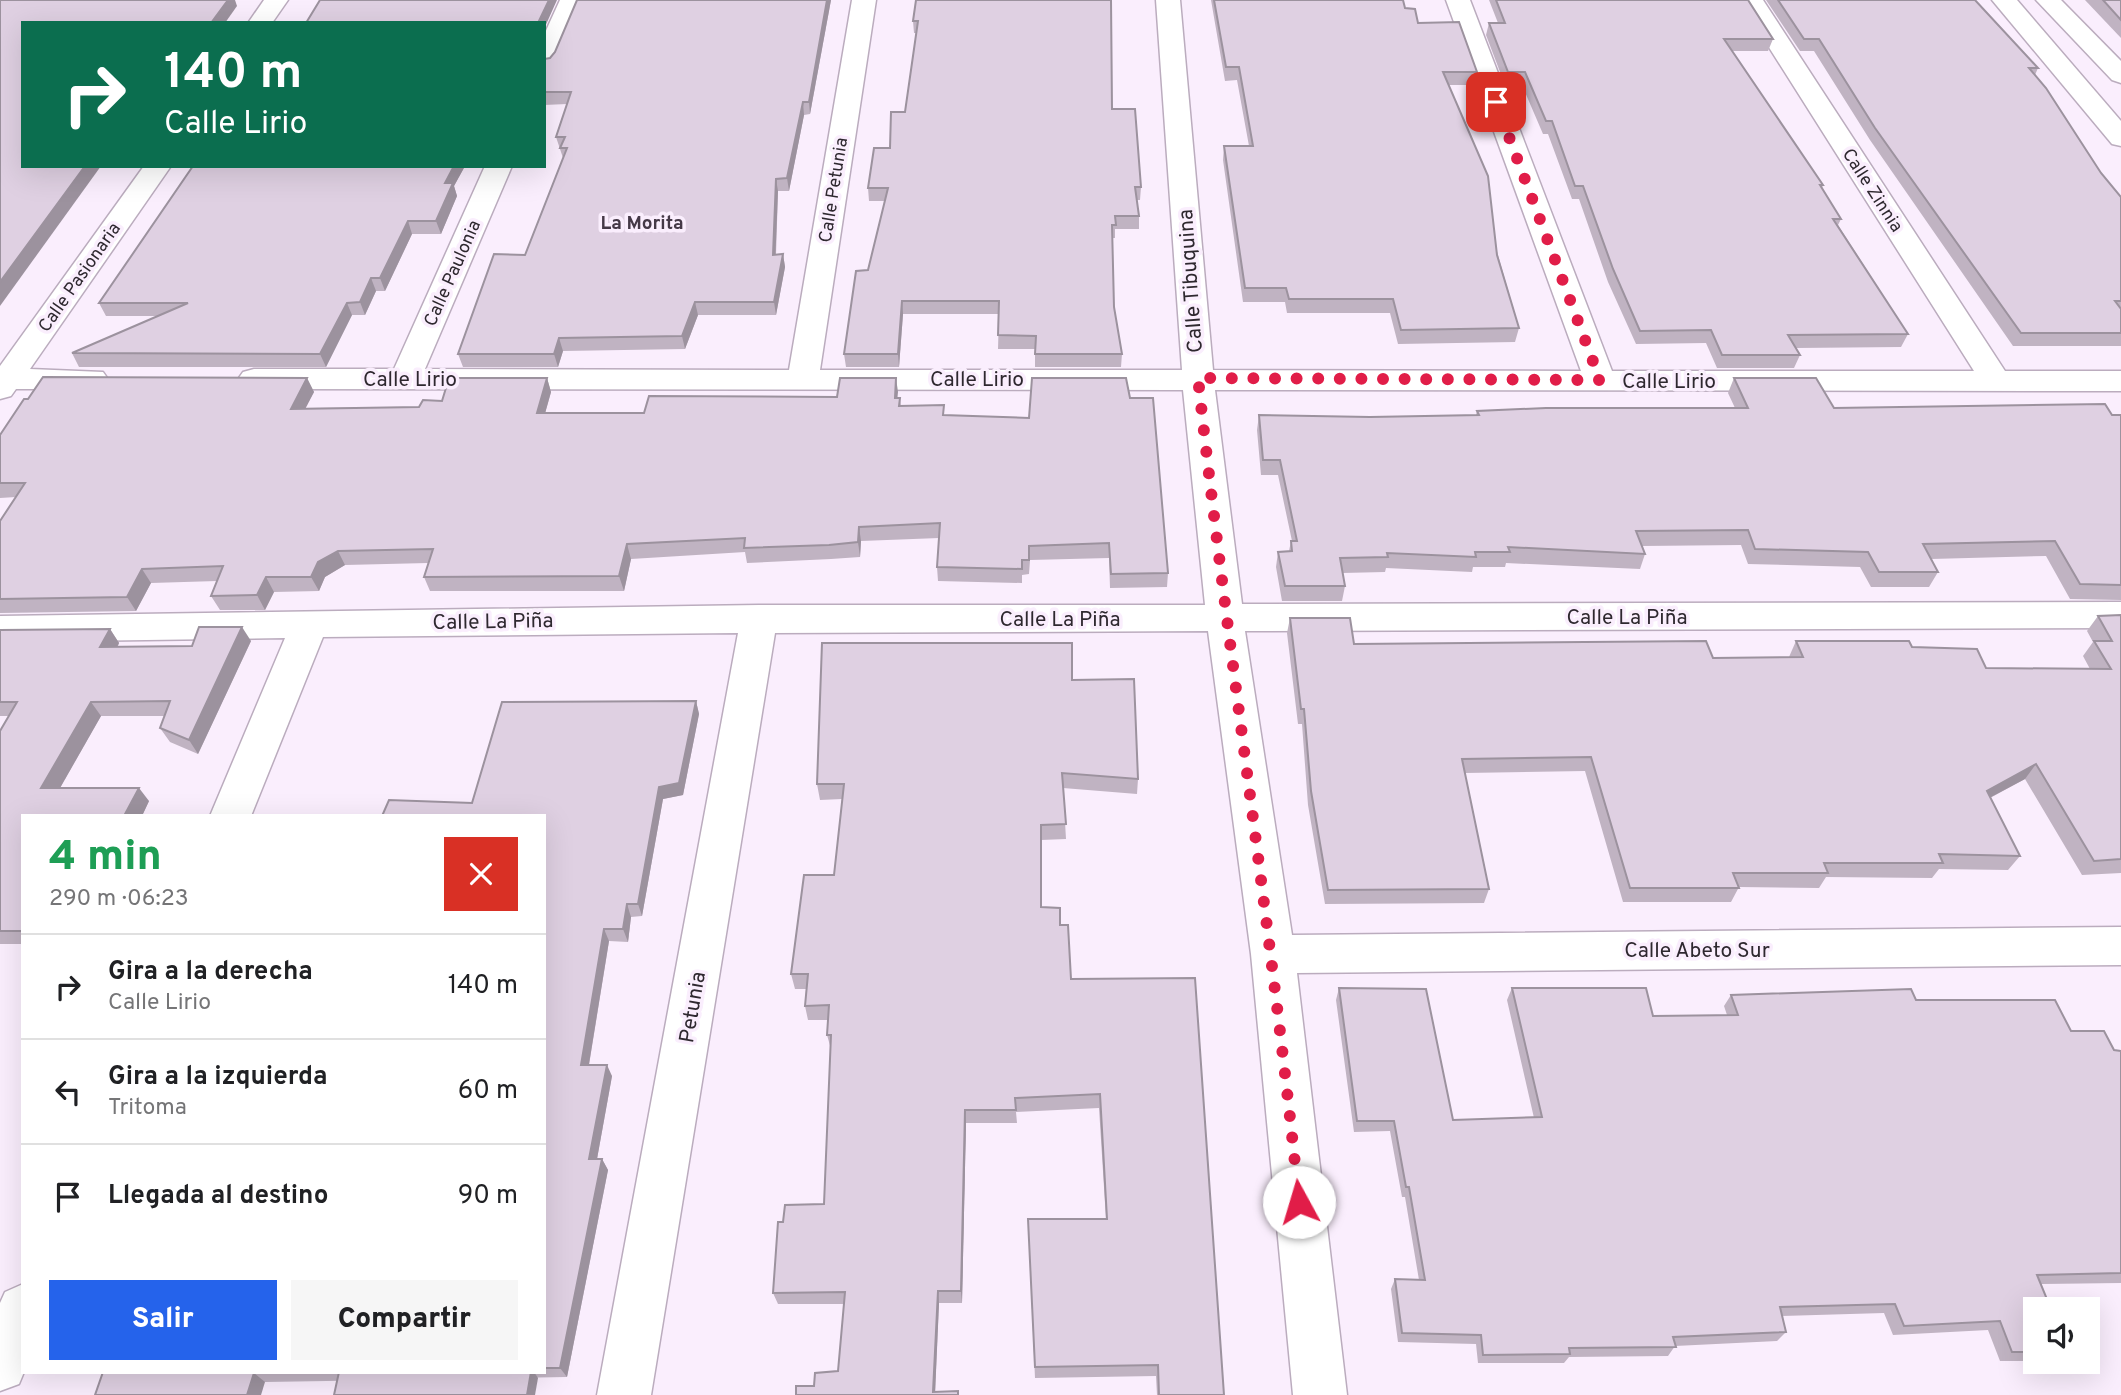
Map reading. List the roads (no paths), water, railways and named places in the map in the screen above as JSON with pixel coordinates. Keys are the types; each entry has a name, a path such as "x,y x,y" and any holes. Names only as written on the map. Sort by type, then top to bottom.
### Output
{"street":[{"path":"261,21 276,0"},
{"path":"546,58 572,0"},
{"name":"Calle Petunia","path":"803,380 864,0"},
{"name":"Calle Tibuquina","path":"1168,0 1198,378 1225,620 1273,954 1320,1395"},
{"path":"1458,0 1600,380"},
{"name":"Calle Zinnia","path":"1751,0 1996,381"},
{"path":"2004,0 2121,138"},
{"path":"2048,0 2111,52 2121,75"},
{"path":"2048,52 2111,52"},
{"name":"Calle Pasionaria","path":"2,382 157,168"},
{"name":"Calle Paulonia","path":"405,380 498,168"},
{"path":"2,382 116,379"},
{"name":"Calle Lirio","path":"226,379 2121,381"},
{"name":"Calle La Piña","path":"0,629 310,622 759,618 1225,620 2121,615"},
{"name":"Petunia","path":"624,1395 759,618"},
{"path":"231,814 310,622"},
{"name":"Calle Abeto Sur","path":"1273,954 2121,946"},
{"path":"0,1365 21,1315"}],"district":[{"name":"La Morita","path":"642,222"}]}
